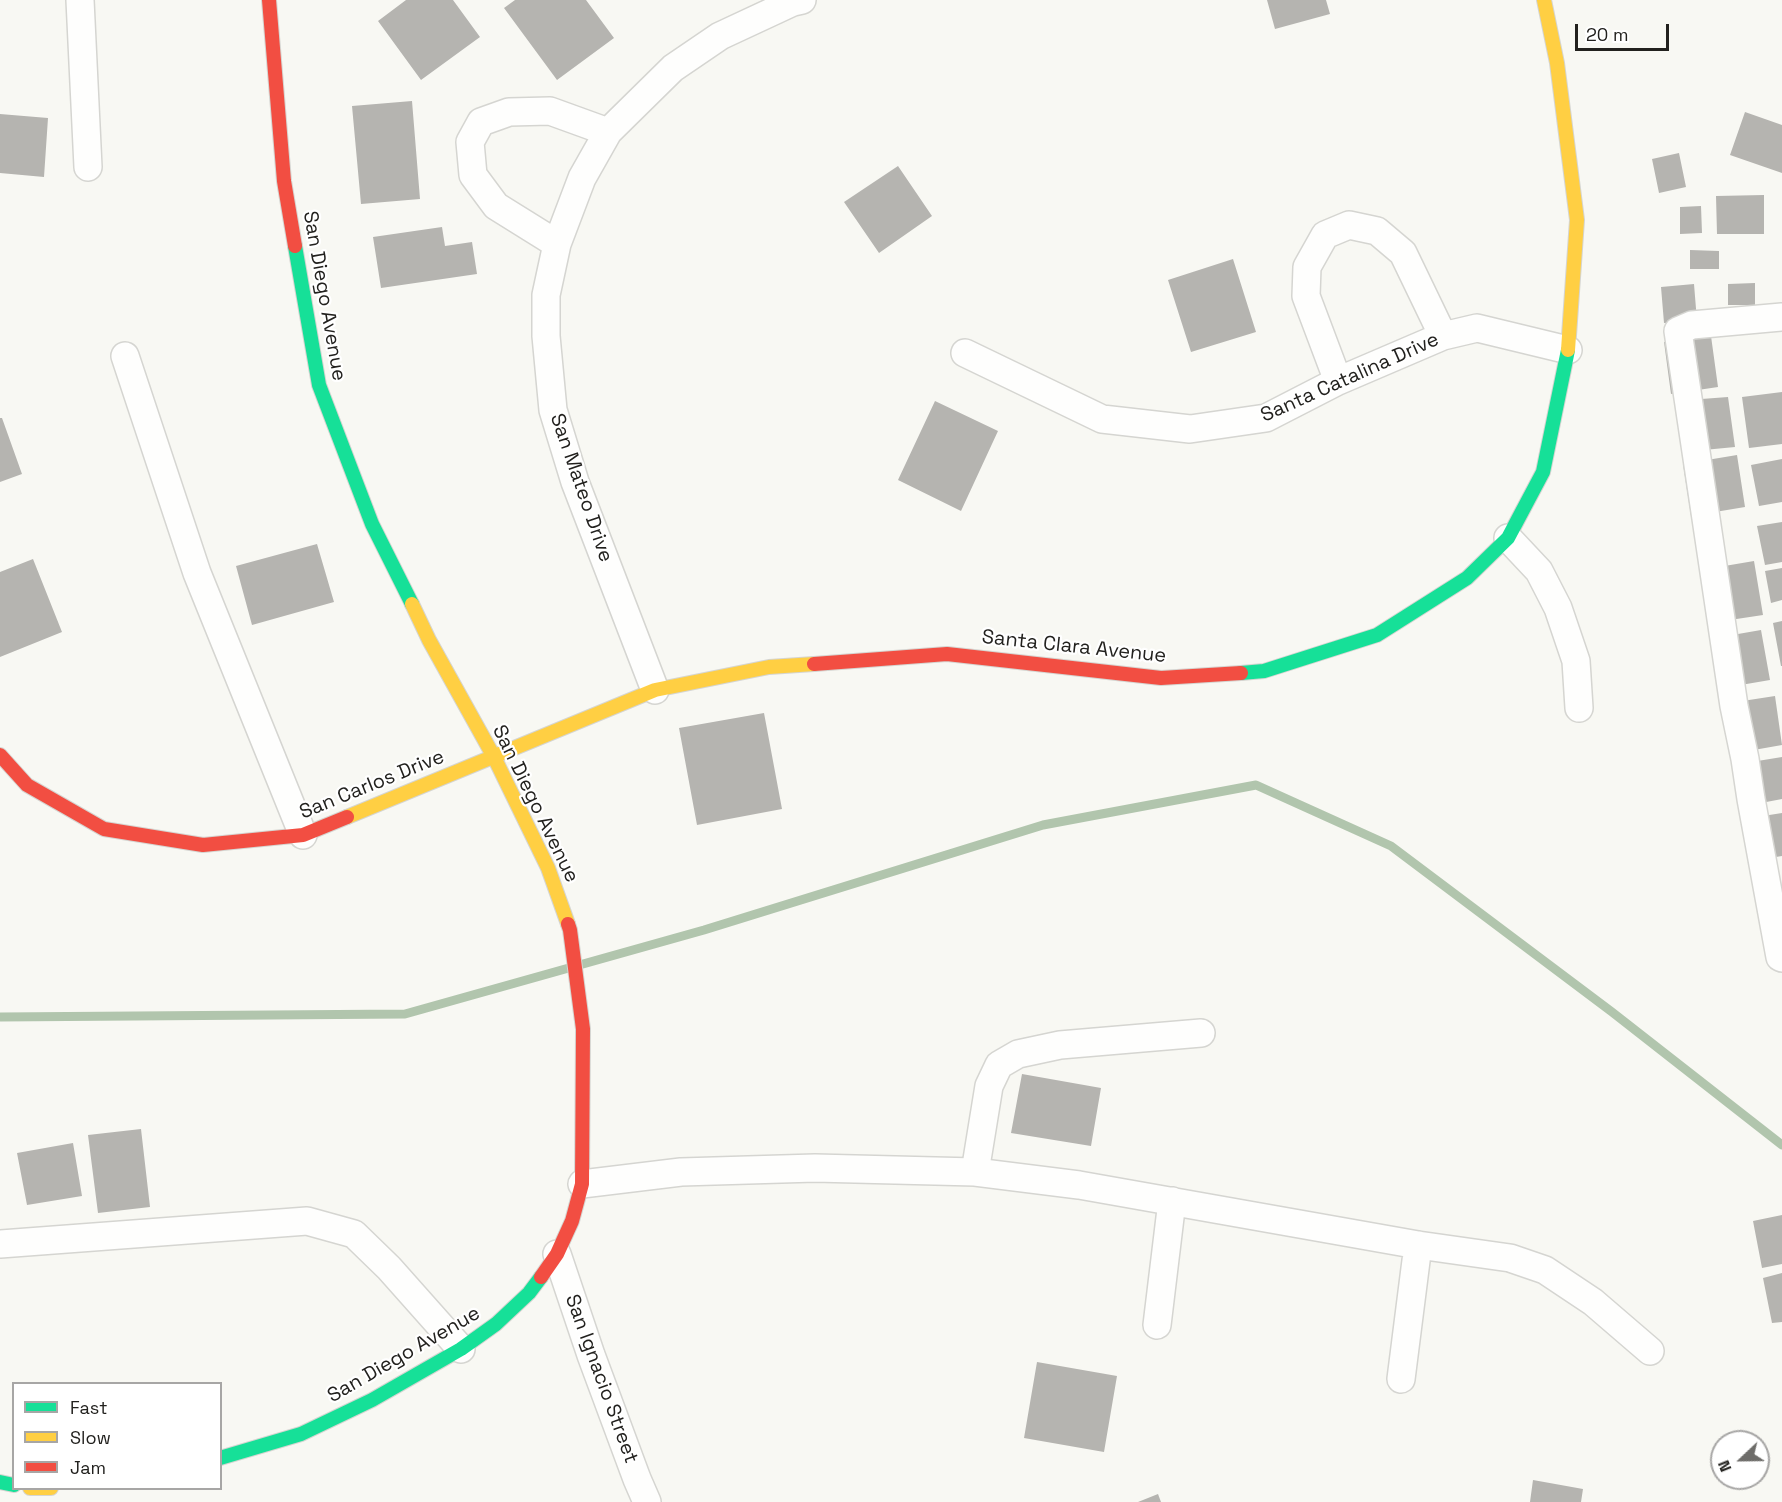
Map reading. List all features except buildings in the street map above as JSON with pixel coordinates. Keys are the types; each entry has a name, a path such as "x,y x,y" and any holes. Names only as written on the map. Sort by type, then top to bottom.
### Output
{"street":[{"path":"80,0 88,167"},
{"name":"San Diego Avenue","path":"222,1457 301,1434 372,1400 461,1349 496,1324 529,1293 557,1254 572,1221 582,1184 583,1029 570,930 549,868 494,757 429,640 372,524 319,386 284,182 269,0"},
{"name":"San Mateo Drive","path":"655,690 574,482 553,410 546,336 546,295 557,244 582,178 608,132 673,68 720,36 802,0"},
{"name":"Santa Clara Avenue","path":"494,757 655,690 769,667 947,654 1161,678 1264,671 1377,635 1467,578 1508,538 1543,472 1568,350 1577,220 1557,63 1544,0"},
{"path":"557,244 496,206 473,175 470,142 481,122 509,112 550,111 608,132"},
{"path":"1338,381 1306,296 1307,267 1325,235 1349,225 1377,231 1403,253 1443,336"},
{"path":"1782,317 1692,325 1678,331 1734,706 1782,958"},
{"name":"Santa Catalina Drive","path":"965,353 1102,419 1191,429 1266,418 1338,381 1443,336 1477,328 1568,350"},
{"path":"125,356 197,573 303,835"},
{"path":"1508,538 1539,571 1558,608 1576,661 1579,708"},
{"name":"San Carlos Drive","path":"0,755 27,785 104,829 203,845 303,835 494,757"},
{"path":"975,1172 989,1086 999,1065 1018,1054 1060,1045 1202,1033"},
{"path":"582,1184 681,1172 815,1168 975,1172 1079,1185 1418,1245 1510,1258 1545,1270 1593,1302 1650,1351"},
{"path":"1157,1325 1172,1201"},
{"path":"0,1244 29,1244 307,1221 354,1234 389,1268 461,1349"},
{"path":"1401,1379 1418,1245"},
{"name":"San Ignacio Street","path":"557,1254 591,1355 647,1502"}],"waterway":[{"path":"0,1017 405,1014 704,930 1043,825 1256,785 1391,846 1612,1012 1782,1145"}],"traffic: fast":[{"path":"295,246 319,385 372,524 412,604"},
{"path":"1241,673 1264,671 1377,635 1467,578 1508,538 1543,472 1568,350"},
{"path":"222,1457 301,1434 372,1400 461,1349 496,1324 529,1293 541,1277"},
{"path":"0,1482 12,1485"}],"traffic: slow":[{"path":"1544,0 1557,63 1577,220 1568,350"},
{"path":"412,604 429,640 494,757 548,868 568,924"},
{"path":"347,817 655,690 769,667 814,664"}],"traffic: jam":[{"path":"269,0 284,181 295,246"},
{"path":"814,664 947,654 1161,678 1241,673"},
{"path":"0,755 27,785 104,829 203,845 303,835 347,817"},
{"path":"541,1277 557,1254 572,1221 582,1184 583,1029 568,924"}]}
